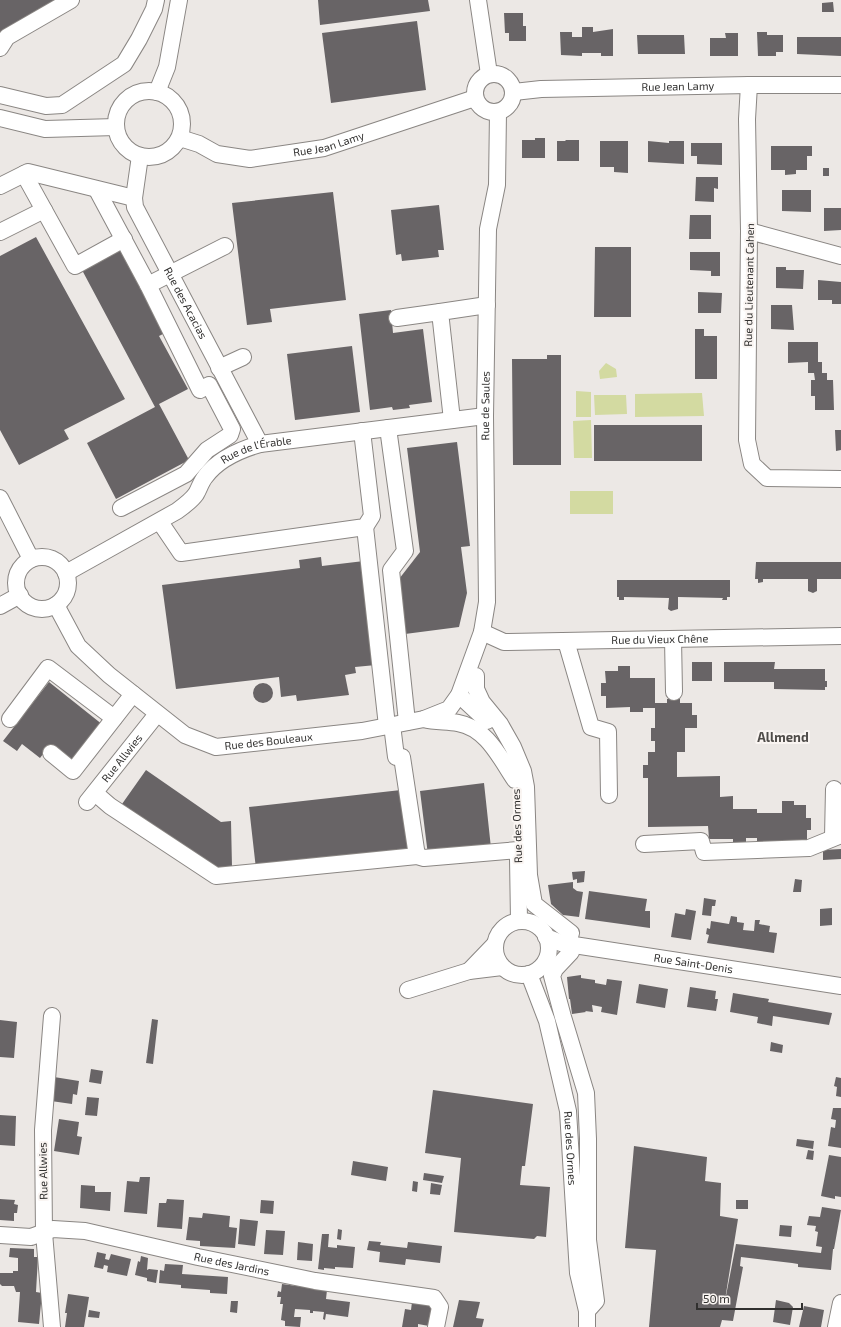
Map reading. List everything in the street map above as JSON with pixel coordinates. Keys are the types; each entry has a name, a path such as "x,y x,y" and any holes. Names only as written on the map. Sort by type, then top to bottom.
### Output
{"street":[{"path":"0,48 7,37 70,0"},
{"path":"0,95 46,106 62,105 124,64 154,9 156,0"},
{"path":"478,0 489,74"},
{"path":"157,92 167,67 183,2"},
{"path":"489,74 500,74 510,80 514,92 512,101 506,109 498,112 489,112 481,108 475,98 475,88 482,78 489,74"},
{"name":"Rue Jean Lamy","path":"514,92 541,89 749,85 841,85"},
{"name":"Rue du Lieutenant Cahen","path":"749,85 747,119 749,231 747,440 752,464 767,478 841,479"},
{"path":"142,92 157,92 170,98 179,109 183,123 180,138 173,148 162,156 151,158 140,156 126,148 120,140 116,127 117,117 121,107 129,98 142,92"},
{"name":"Rue Jean Lamy","path":"180,138 199,144 217,154 250,159 324,148 475,98"},
{"name":"Rue de Saules","path":"459,695 482,632 487,602 486,416 488,229 497,185 498,112"},
{"path":"0,118 45,129 116,127"},
{"name":"Rue des Acacias","path":"140,156 134,198 135,207 260,444"},
{"path":"0,186 28,172 134,198"},
{"path":"24,174 75,266 124,239"},
{"path":"97,190 148,285 200,390 209,385 221,372 243,357"},
{"path":"0,232 44,210"},
{"path":"749,231 841,256"},
{"path":"148,285 224,246"},
{"path":"397,318 487,305"},
{"path":"440,312 452,420"},
{"path":"121,508 186,474 207,450 230,435 232,429 209,385"},
{"name":"Rue de l'Érable","path":"66,573 160,522 189,502 204,478 219,462 240,450 260,444 486,416"},
{"path":"388,428 405,551 391,570 396,724 399,757 417,856 424,858 518,850"},
{"path":"362,431 372,516 365,528 396,724"},
{"path":"0,498 31,559"},
{"path":"160,522 181,553 365,528"},
{"path":"47,557 55,560 62,566 66,573 68,589 56,605 45,608 37,608 30,606 20,595 17,587 19,571 23,565 31,559 47,557"},
{"path":"0,606 20,595"},
{"name":"Rue des Bouleaux","path":"56,605 78,646 133,694 185,735 216,747 362,730 424,719 449,709 459,695"},
{"name":"Rue du Vieux Chêne","path":"482,632 504,642 841,636"},
{"path":"673,639 674,692"},
{"path":"566,641 591,727 608,732 609,795"},
{"path":"10,719 48,668 114,718"},
{"path":"476,676 476,688 482,702 500,724 513,747 523,771 526,787 529,875 532,899 534,904 540,910 571,934 568,944 571,952 555,968 552,976 586,1093 588,1139 588,1240 596,1301 587,1311"},
{"path":"51,753 73,771 133,694"},
{"path":"459,695 464,726"},
{"name":"Rue des Ormes","path":"459,695 498,732 512,755 515,780 518,850 519,921"},
{"name":"Rue Allwies","path":"158,714 91,798 110,806 216,876 417,856"},
{"name":"Rue des Ormes","path":"424,719 438,723 458,723 480,732 515,780"},
{"path":"644,844 701,841 704,852 809,848 837,836 834,789"},
{"path":"519,921 535,924 546,937 549,946 546,959 537,970 529,974 515,974 502,967 497,960 495,944 498,935 503,928 511,923 519,921"},
{"name":"Rue Saint-Denis","path":"546,937 568,944 841,986"},
{"path":"468,971 495,944"},
{"path":"408,990 468,971 502,967"},
{"name":"Rue des Ormes","path":"529,974 547,1021 568,1111 578,1273 587,1311 587,1327"},
{"name":"Rue Allwies","path":"52,1016 43,1130 44,1233 52,1327"},
{"name":"Rue des Jardins","path":"0,1235 31,1236 53,1229 85,1230 198,1257 315,1281 434,1298 440,1307 436,1327"},
{"path":"836,1327 841,1303"}],"green space":[{"path":"606,363 616,369 617,377 600,379 599,371"},
{"path":"576,391 591,392 591,417 576,417"},
{"path":"702,393 704,416 635,417 635,394"},
{"path":"594,395 626,395 627,414 595,415"},
{"path":"591,420 592,458 574,458 573,421"},
{"path":"570,491 613,491 613,514 570,514"}],"building":[{"path":"0,0 59,0 0,33"},
{"path":"318,0 428,0 430,11 320,25"},
{"path":"833,2 834,12 822,12 822,3"},
{"path":"504,13 523,13 523,26 526,26 526,41 509,41 509,33 505,33"},
{"path":"417,21 426,90 331,103 322,33"},
{"path":"582,27 593,27 593,32 613,29 613,56 601,56 601,53 582,53 582,56 561,55 560,32 572,32 572,37 582,37"},
{"path":"757,32 767,32 767,35 783,35 783,52 776,52 776,56 758,56"},
{"path":"725,33 738,33 738,56 710,56 710,38 726,38"},
{"path":"637,35 684,35 685,54 638,54"},
{"path":"797,37 841,37 841,56 797,54"},
{"path":"535,138 545,138 545,158 522,158 522,140 535,140"},
{"path":"565,140 579,140 579,161 557,161 557,141 566,141"},
{"path":"600,141 628,141 628,173 614,172 614,167 600,167"},
{"path":"648,141 669,143 669,141 684,141 684,164 648,162"},
{"path":"691,143 722,143 722,165 697,164 697,156 691,156"},
{"path":"771,146 812,146 812,156 807,156 807,170 796,170 796,174 785,175 785,170 771,170"},
{"path":"823,168 829,168 829,176 823,176"},
{"path":"696,177 718,177 718,189 714,188 714,202 695,201"},
{"path":"782,190 811,190 811,212 782,211"},
{"path":"333,192 346,300 270,309 272,322 247,325 232,203"},
{"path":"439,205 444,250 438,250 439,257 402,261 401,254 396,255 391,210"},
{"path":"824,208 841,208 841,230 824,231"},
{"path":"690,215 711,215 711,239 689,239"},
{"path":"36,237 125,399 64,430 69,439 19,465 0,430 0,256"},
{"path":"595,247 631,247 631,317 594,317"},
{"path":"121,250 165,333 159,336 188,389 159,404 189,460 116,499 87,443 155,407 82,270"},
{"path":"690,252 720,252 720,276 711,276 711,271 690,270"},
{"path":"776,267 786,267 786,270 804,270 803,289 776,288"},
{"path":"818,280 841,282 841,304 832,304 832,300 818,300"},
{"path":"698,292 722,293 721,313 698,313"},
{"path":"771,305 792,305 794,330 771,329"},
{"path":"391,310 393,333 423,329 432,402 409,405 410,408 393,410 392,407 370,410 359,314"},
{"path":"695,329 704,329 704,336 717,336 717,379 695,379"},
{"path":"788,342 818,342 818,362 822,362 822,373 827,373 827,380 833,380 834,410 815,410 815,396 811,396 811,380 815,380 814,373 808,373 808,362 788,363"},
{"path":"352,346 360,412 295,420 287,354"},
{"path":"547,355 561,355 561,465 513,465 512,359 547,359"},
{"path":"594,425 702,425 702,461 594,461"},
{"path":"835,430 841,430 841,450 836,451"},
{"path":"457,442 470,546 461,547 467,593 459,627 405,634 399,579 420,552 407,448"},
{"path":"321,557 322,566 364,561 376,665 355,667 356,673 345,675 349,695 297,701 296,695 281,697 279,677 176,689 162,585 300,568 299,560"},
{"path":"756,562 841,562 841,579 817,579 817,591 813,593 808,591 808,579 763,579 763,582 758,583 758,579 755,579"},
{"path":"617,580 730,580 730,597 727,597 727,600 722,600 723,598 678,597 678,609 671,611 668,609 669,598 624,597 624,600 619,600 619,597 617,597"},
{"path":"692,662 712,662 712,681 692,681"},
{"path":"724,662 775,662 774,669 825,669 825,681 827,681 827,687 825,687 825,690 774,689 774,682 724,682"},
{"path":"618,666 630,666 630,678 655,678 655,703 667,703 667,699 680,699 680,703 692,703 692,715 697,715 697,728 685,728 685,752 677,752 677,777 720,776 720,797 733,796 733,809 757,809 757,813 782,813 782,801 794,801 794,805 806,805 806,818 811,818 811,830 807,830 807,842 757,843 757,838 746,838 746,843 733,843 733,839 709,839 708,826 648,827 648,778 643,778 643,765 648,765 648,752 655,752 655,741 651,741 651,728 655,728 655,708 643,708 643,712 630,712 630,707 606,708 606,696 601,696 601,683 606,683 605,671 618,671"},
{"path":"49,682 103,725 72,763 50,745 40,758 22,744 17,751 3,741"},
{"path":"259,683 267,683 273,689 273,697 267,703 259,703 253,697 253,689"},
{"path":"146,770 221,822 231,821 232,867 212,867 122,804"},
{"path":"484,783 491,848 428,855 420,791"},
{"path":"401,790 408,852 256,869 249,807"},
{"path":"841,849 841,859 823,860 823,850"},
{"path":"585,871 584,882 577,883 577,879 573,880 572,872"},
{"path":"795,879 802,880 801,892 793,892"},
{"path":"573,882 573,888 577,891 583,892 579,917 563,915 551,904 548,885"},
{"path":"589,891 647,899 645,911 650,911 650,928 585,919"},
{"path":"704,898 716,900 715,906 712,906 711,916 702,915"},
{"path":"832,908 832,925 820,926 820,909"},
{"path":"686,909 696,911 691,940 671,937 675,913 685,915"},
{"path":"731,916 737,917 737,922 744,923 743,930 754,931 755,920 760,920 759,924 770,926 769,932 777,933 774,953 707,943 709,935 706,934 707,928 710,929 711,921 729,924"},
{"path":"581,975 581,978 595,980 595,983 606,985 607,979 622,981 617,1015 601,1012 602,1007 592,1005 593,1012 585,1011 586,1012 572,1014 567,977"},
{"path":"639,984 668,989 665,1008 636,1003"},
{"path":"690,987 716,991 715,999 718,999 716,1011 687,1007"},
{"path":"733,993 769,999 768,1002 832,1013 829,1025 773,1016 772,1026 757,1023 758,1017 730,1012"},
{"path":"152,1019 158,1020 153,1064 146,1063"},
{"path":"0,1020 17,1022 14,1058 0,1057"},
{"path":"771,1042 783,1045 782,1053 770,1051"},
{"path":"91,1069 103,1071 101,1084 89,1082"},
{"path":"54,1077 79,1081 77,1095 73,1094 72,1104 51,1101"},
{"path":"836,1077 841,1078 841,1097 836,1096 837,1087 834,1086"},
{"path":"433,1090 533,1104 525,1166 522,1166 520,1185 550,1187 546,1237 537,1236 534,1239 454,1232 461,1158 425,1153"},
{"path":"87,1097 99,1098 97,1116 85,1115"},
{"path":"833,1108 841,1108 841,1148 828,1146 831,1127 835,1128 836,1120 831,1119"},
{"path":"0,1115 16,1116 15,1146 0,1145"},
{"path":"59,1119 79,1122 77,1136 82,1137 79,1155 54,1151"},
{"path":"797,1139 814,1141 813,1149 796,1146"},
{"path":"634,1146 707,1157 705,1181 721,1183 720,1216 738,1219 724,1306 736,1244 821,1253 822,1247 816,1246 818,1232 815,1231 816,1226 807,1225 809,1216 820,1217 822,1207 841,1210 833,1249 831,1270 798,1267 798,1264 741,1257 740,1266 743,1267 733,1321 722,1320 720,1327 649,1327 656,1250 625,1248"},
{"path":"808,1150 814,1151 813,1160 806,1159"},
{"path":"829,1155 841,1157 841,1197 835,1196 835,1199 821,1196"},
{"path":"353,1161 388,1167 386,1181 351,1175"},
{"path":"424,1173 444,1176 442,1183 423,1180"},
{"path":"140,1177 150,1177 147,1214 124,1212 127,1181 139,1182"},
{"path":"413,1181 418,1182 417,1192 412,1191"},
{"path":"431,1183 442,1185 440,1195 430,1194"},
{"path":"81,1185 95,1186 95,1192 111,1192 110,1211 80,1208"},
{"path":"0,1199 15,1200 14,1204 18,1205 17,1213 14,1213 14,1221 0,1220"},
{"path":"167,1199 184,1200 182,1229 157,1227 159,1203 166,1203"},
{"path":"261,1200 274,1201 273,1214 260,1213"},
{"path":"736,1200 748,1200 748,1209 736,1209"},
{"path":"203,1213 230,1216 229,1227 237,1228 235,1248 200,1246 200,1241 186,1240 189,1217 202,1218"},
{"path":"240,1219 258,1221 255,1246 238,1244"},
{"path":"780,1225 792,1226 791,1237 779,1236"},
{"path":"338,1229 342,1230 341,1240 337,1239"},
{"path":"266,1230 285,1231 283,1255 264,1254"},
{"path":"322,1234 329,1234 328,1247 337,1248 337,1245 355,1247 353,1268 335,1267 335,1269 318,1269"},
{"path":"369,1241 381,1242 380,1245 407,1248 408,1242 442,1246 440,1263 406,1259 405,1265 379,1262 380,1252 367,1250"},
{"path":"298,1242 313,1244 312,1261 297,1260"},
{"path":"10,1248 34,1249 34,1257 38,1257 36,1292 42,1293 39,1324 18,1322 20,1292 16,1292 14,1286 2,1286 0,1284 0,1273 13,1273 13,1271 18,1271 18,1258 9,1257"},
{"path":"97,1252 106,1254 105,1259 109,1260 111,1254 131,1259 127,1276 107,1272 108,1266 104,1265 103,1269 94,1267"},
{"path":"141,1256 148,1258 147,1270 158,1270 156,1283 147,1281 147,1278 135,1275 138,1261 140,1262"},
{"path":"165,1264 183,1265 182,1274 228,1277 227,1294 210,1293 210,1290 181,1288 181,1285 159,1283 160,1270 164,1271"},
{"path":"282,1284 327,1290 326,1299 350,1302 348,1317 326,1314 325,1320 323,1319 324,1312 313,1311 313,1313 310,1313 310,1310 295,1309 294,1317 301,1317 300,1327 285,1326 285,1321 281,1320 283,1304 280,1304 281,1297 277,1297 278,1291 281,1292"},
{"path":"68,1294 89,1297 84,1327 65,1327 67,1313 65,1313"},
{"path":"459,1300 480,1302 476,1318 484,1319 482,1327 453,1327"},
{"path":"776,1300 789,1303 793,1307 790,1325 773,1322"},
{"path":"231,1301 238,1301 237,1313 230,1312"},
{"path":"412,1302 432,1306 429,1326 418,1324 418,1327 402,1327 405,1309 411,1310"},
{"path":"804,1306 824,1310 821,1327 799,1327"},
{"path":"89,1310 100,1312 99,1318 88,1317"}],"district":[{"name":"Allmend","path":"783,737"}]}
